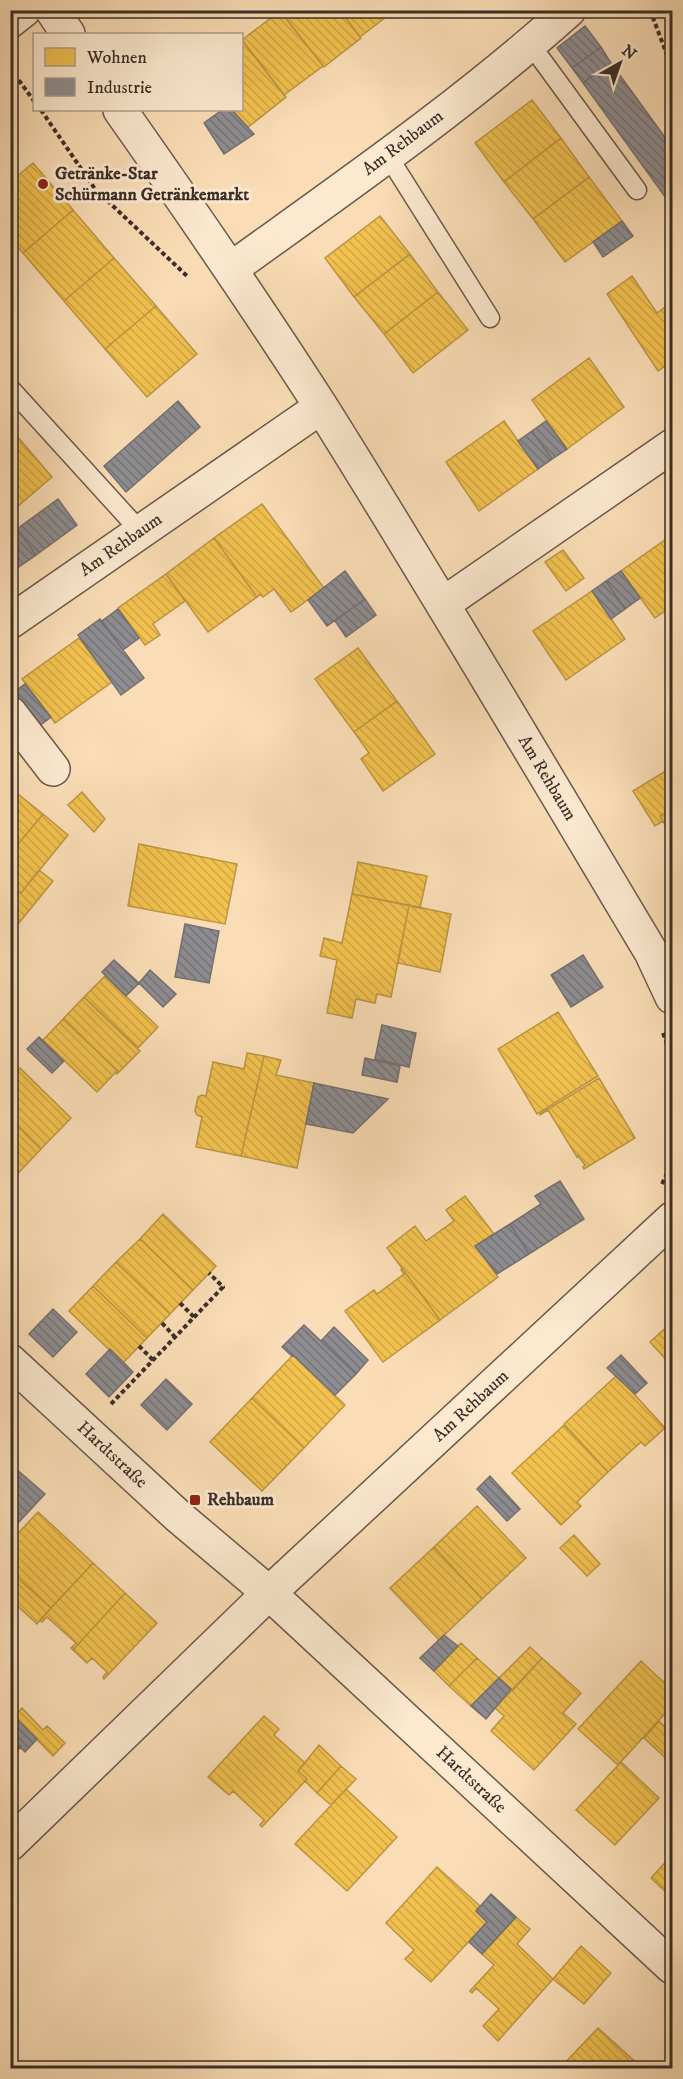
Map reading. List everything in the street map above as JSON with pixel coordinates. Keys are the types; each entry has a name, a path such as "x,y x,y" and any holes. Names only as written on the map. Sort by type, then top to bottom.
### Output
{"street":[{"path":"10,21 24,10"},
{"path":"52,10 67,33"},
{"name":"Am Rehbaum","path":"231,269 388,156 531,45 569,10"},
{"name":"Am Rehbaum","path":"121,111 231,269 321,407 443,604 662,946 672,997"},
{"name":"Am Rehbaum","path":"10,622 321,407"},
{"path":"443,604 672,446"},
{"path":"10,713 53,769"},
{"name":"Am Rehbaum","path":"269,1593 665,1206"},
{"name":"Hardtstraße","path":"10,1361 180,1517 269,1593 672,1967"},
{"path":"10,1844 269,1593"}],"lane":[{"path":"531,45 637,190"},
{"path":"388,156 490,318"},
{"path":"10,388 141,532"}],"path":[{"path":"650,10 672,68"},
{"path":"10,68 33,99"},
{"path":"42,111 95,189 190,279"},
{"path":"665,1206 672,1163"},
{"path":"105,1411 223,1287 209,1273"},
{"path":"180,1304 194,1317"},
{"path":"162,1323 175,1337"},
{"path":"139,1346 153,1360"}],"building: Wohnen":[{"path":"283,10 340,10 361,38 324,67 281,12"},
{"path":"340,10 395,10 360,37"},
{"path":"280,11 323,66 284,95 243,39"},
{"path":"243,41 286,97 247,128 233,111 243,111"},
{"path":"532,100 561,138 504,182 475,143"},
{"path":"561,138 589,177 533,219 504,182"},
{"path":"33,163 73,210 23,253 10,239 10,182"},
{"path":"589,177 622,221 565,262 533,219"},
{"path":"73,210 114,258 64,301 23,253"},
{"path":"380,216 410,254 354,297 325,258"},
{"path":"410,254 438,292 384,334 354,297"},
{"path":"114,258 156,306 105,349 64,301"},
{"path":"632,276 657,313 672,302 672,361 658,371 607,294"},
{"path":"438,292 468,330 413,373 384,334"},
{"path":"156,306 197,354 147,397 105,349"},
{"path":"589,358 624,407 567,449 532,400"},
{"path":"504,421 538,469 479,511 446,462"},
{"path":"10,428 52,477 10,513"},
{"path":"262,504 324,588 291,612 274,589 263,597 260,594 257,597 214,538"},
{"path":"672,535 672,606 655,618 621,571"},
{"path":"214,538 257,597 208,632 166,574"},
{"path":"563,550 584,578 566,591 545,562"},
{"path":"166,574 185,601 153,624 160,635 145,645 118,608"},
{"path":"592,591 625,639 566,680 533,631"},
{"path":"79,638 112,682 55,723 22,679"},
{"path":"358,648 397,701 354,732 315,679"},
{"path":"397,701 435,754 383,791 361,759 369,753 354,732"},
{"path":"672,767 672,809 660,816 663,821 655,826 633,791"},
{"path":"10,788 18,794 10,803"},
{"path":"82,792 105,819 94,832 68,805"},
{"path":"18,794 43,814 10,854 10,803"},
{"path":"672,809 672,837 660,816"},
{"path":"43,814 68,835 21,893 10,884 10,854"},
{"path":"139,844 237,864 225,924 128,906"},
{"path":"358,862 427,876 420,908 352,894"},
{"path":"39,870 53,881 19,923 10,915 10,902 19,892 21,893"},
{"path":"352,894 409,905 391,997 377,994 375,1003 356,999 352,1018 327,1013 337,960 320,956 324,938 342,943"},
{"path":"409,905 451,914 440,972 398,963"},
{"path":"105,976 158,1027 138,1048 84,997"},
{"path":"84,997 140,1051 119,1072 63,1019"},
{"path":"558,1012 598,1076 537,1114 498,1049"},
{"path":"63,1019 119,1072 117,1074 116,1072 97,1092 43,1040"},
{"path":"247,1053 264,1056 241,1156 196,1147 202,1117 195,1111 198,1097 206,1096 213,1062 244,1069"},
{"path":"264,1056 281,1060 276,1075 314,1083 297,1168 241,1156"},
{"path":"20,1068 71,1118 41,1149 10,1119 10,1077"},
{"path":"599,1078 635,1138 584,1169 585,1165 577,1157 548,1110 540,1114"},
{"path":"10,1119 41,1149 11,1181 10,1180"},
{"path":"465,1196 494,1234 475,1246 498,1277 440,1320 387,1248 415,1226 426,1241 454,1221 446,1210"},
{"path":"163,1214 216,1266 193,1290 140,1239"},
{"path":"140,1239 193,1290 170,1314 116,1262"},
{"path":"116,1262 170,1314 147,1338 93,1286"},
{"path":"402,1268 440,1320 383,1362 345,1311 374,1290 377,1294 404,1274"},
{"path":"93,1286 147,1338 123,1363 69,1311"},
{"path":"670,1324 672,1327 672,1366 650,1342"},
{"path":"293,1355 345,1405 304,1448 252,1398"},
{"path":"617,1375 665,1428 645,1446 641,1442 608,1472 564,1424"},
{"path":"252,1398 304,1448 262,1491 210,1442"},
{"path":"564,1425 608,1472 577,1502 581,1506 561,1525 512,1473"},
{"path":"477,1506 526,1558 482,1599 434,1547"},
{"path":"38,1512 93,1563 51,1608 10,1571 10,1542"},
{"path":"574,1535 600,1564 587,1576 560,1548"},
{"path":"434,1547 482,1599 439,1640 390,1588"},
{"path":"93,1563 125,1593 73,1650 71,1648 76,1643 47,1617 42,1622 40,1620"},
{"path":"10,1571 51,1608 37,1624 10,1599"},
{"path":"125,1593 157,1623 104,1679 107,1672 92,1658 87,1663 73,1650"},
{"path":"461,1643 477,1658 449,1686 434,1671"},
{"path":"530,1647 542,1658 513,1690 499,1678"},
{"path":"477,1658 499,1678 471,1706 449,1686"},
{"path":"542,1658 581,1693 563,1713 576,1724 534,1770 491,1731 504,1716 495,1708"},
{"path":"641,1661 672,1690 672,1706 618,1765 578,1729"},
{"path":"10,1703 18,1712 10,1720"},
{"path":"22,1708 43,1730 47,1726 65,1743 53,1756 14,1716"},
{"path":"264,1716 279,1729 274,1735 305,1763 298,1771 307,1779 262,1827 260,1825 264,1820 233,1791 229,1795 208,1777"},
{"path":"659,1721 672,1734 672,1764 644,1738"},
{"path":"319,1745 341,1766 317,1793 298,1771"},
{"path":"621,1762 659,1798 615,1845 576,1810"},
{"path":"341,1766 356,1779 331,1805 317,1793"},
{"path":"346,1789 397,1837 347,1891 295,1844"},
{"path":"672,1855 672,1898 651,1878"},
{"path":"437,1867 480,1906 476,1911 487,1922 431,1982 405,1959 414,1950 386,1923"},
{"path":"516,1917 530,1929 517,1944 553,1979 498,2041 483,2026 499,2009 476,1988 472,1993 470,1991 494,1965 482,1954"},
{"path":"581,1946 611,1973 584,2004 553,1979"},
{"path":"598,2028 642,2068 560,2068"}],"building: Industrie":[{"path":"585,26 601,47 572,68 557,48"},
{"path":"601,47 611,63 583,83 572,68"},
{"path":"611,63 672,147 671,205 583,83"},
{"path":"221,111 233,111 254,134 224,154 204,123"},
{"path":"622,221 633,236 603,257 593,242"},
{"path":"178,401 200,427 126,492 104,466"},
{"path":"546,421 567,449 552,459 532,431"},
{"path":"532,431 552,459 538,469 518,441"},
{"path":"58,499 77,525 36,555 17,529"},
{"path":"15,526 36,555 10,573 10,530"},
{"path":"345,571 365,599 327,626 308,600"},
{"path":"621,571 640,598 625,609 606,581"},
{"path":"606,581 625,609 611,619 592,591"},
{"path":"365,599 376,615 346,637 335,621"},
{"path":"118,609 139,638 123,650 102,621"},
{"path":"100,619 144,678 121,695 78,635"},
{"path":"25,684 51,717 27,735 10,713 10,695"},
{"path":"185,924 219,931 209,983 175,977"},
{"path":"583,955 603,987 571,1007 551,975"},
{"path":"114,960 139,983 126,996 102,972"},
{"path":"150,970 176,994 163,1007 139,983"},
{"path":"382,1025 416,1033 409,1067 375,1059"},
{"path":"39,1037 64,1061 52,1073 27,1049"},
{"path":"365,1058 400,1066 397,1082 362,1075"},
{"path":"314,1083 388,1099 353,1133 306,1124"},
{"path":"560,1181 584,1219 529,1254 510,1224 541,1204 535,1196"},
{"path":"510,1224 529,1254 497,1274 475,1246"},
{"path":"53,1309 77,1332 53,1357 29,1334"},
{"path":"304,1325 356,1374 335,1395 282,1347"},
{"path":"334,1327 368,1360 356,1374 321,1341"},
{"path":"110,1349 133,1372 109,1397 86,1374"},
{"path":"621,1355 647,1383 635,1394 607,1368"},
{"path":"166,1379 192,1404 167,1430 141,1405"},
{"path":"15,1468 45,1494 18,1523 10,1517 10,1473"},
{"path":"490,1476 520,1509 507,1521 477,1489"},
{"path":"444,1635 458,1646 434,1671 420,1658"},
{"path":"499,1678 511,1689 486,1719 471,1706"},
{"path":"14,1716 37,1739 25,1752 10,1737 10,1720"},
{"path":"10,1737 21,1747 10,1757"},
{"path":"491,1894 516,1917 482,1954 469,1942 487,1922 476,1911"}],"place":[{"name":"Getränke-Star Schürmann Getränkemarkt","path":"43,184"},
{"name":"Rehbaum","path":"195,1500"}]}
